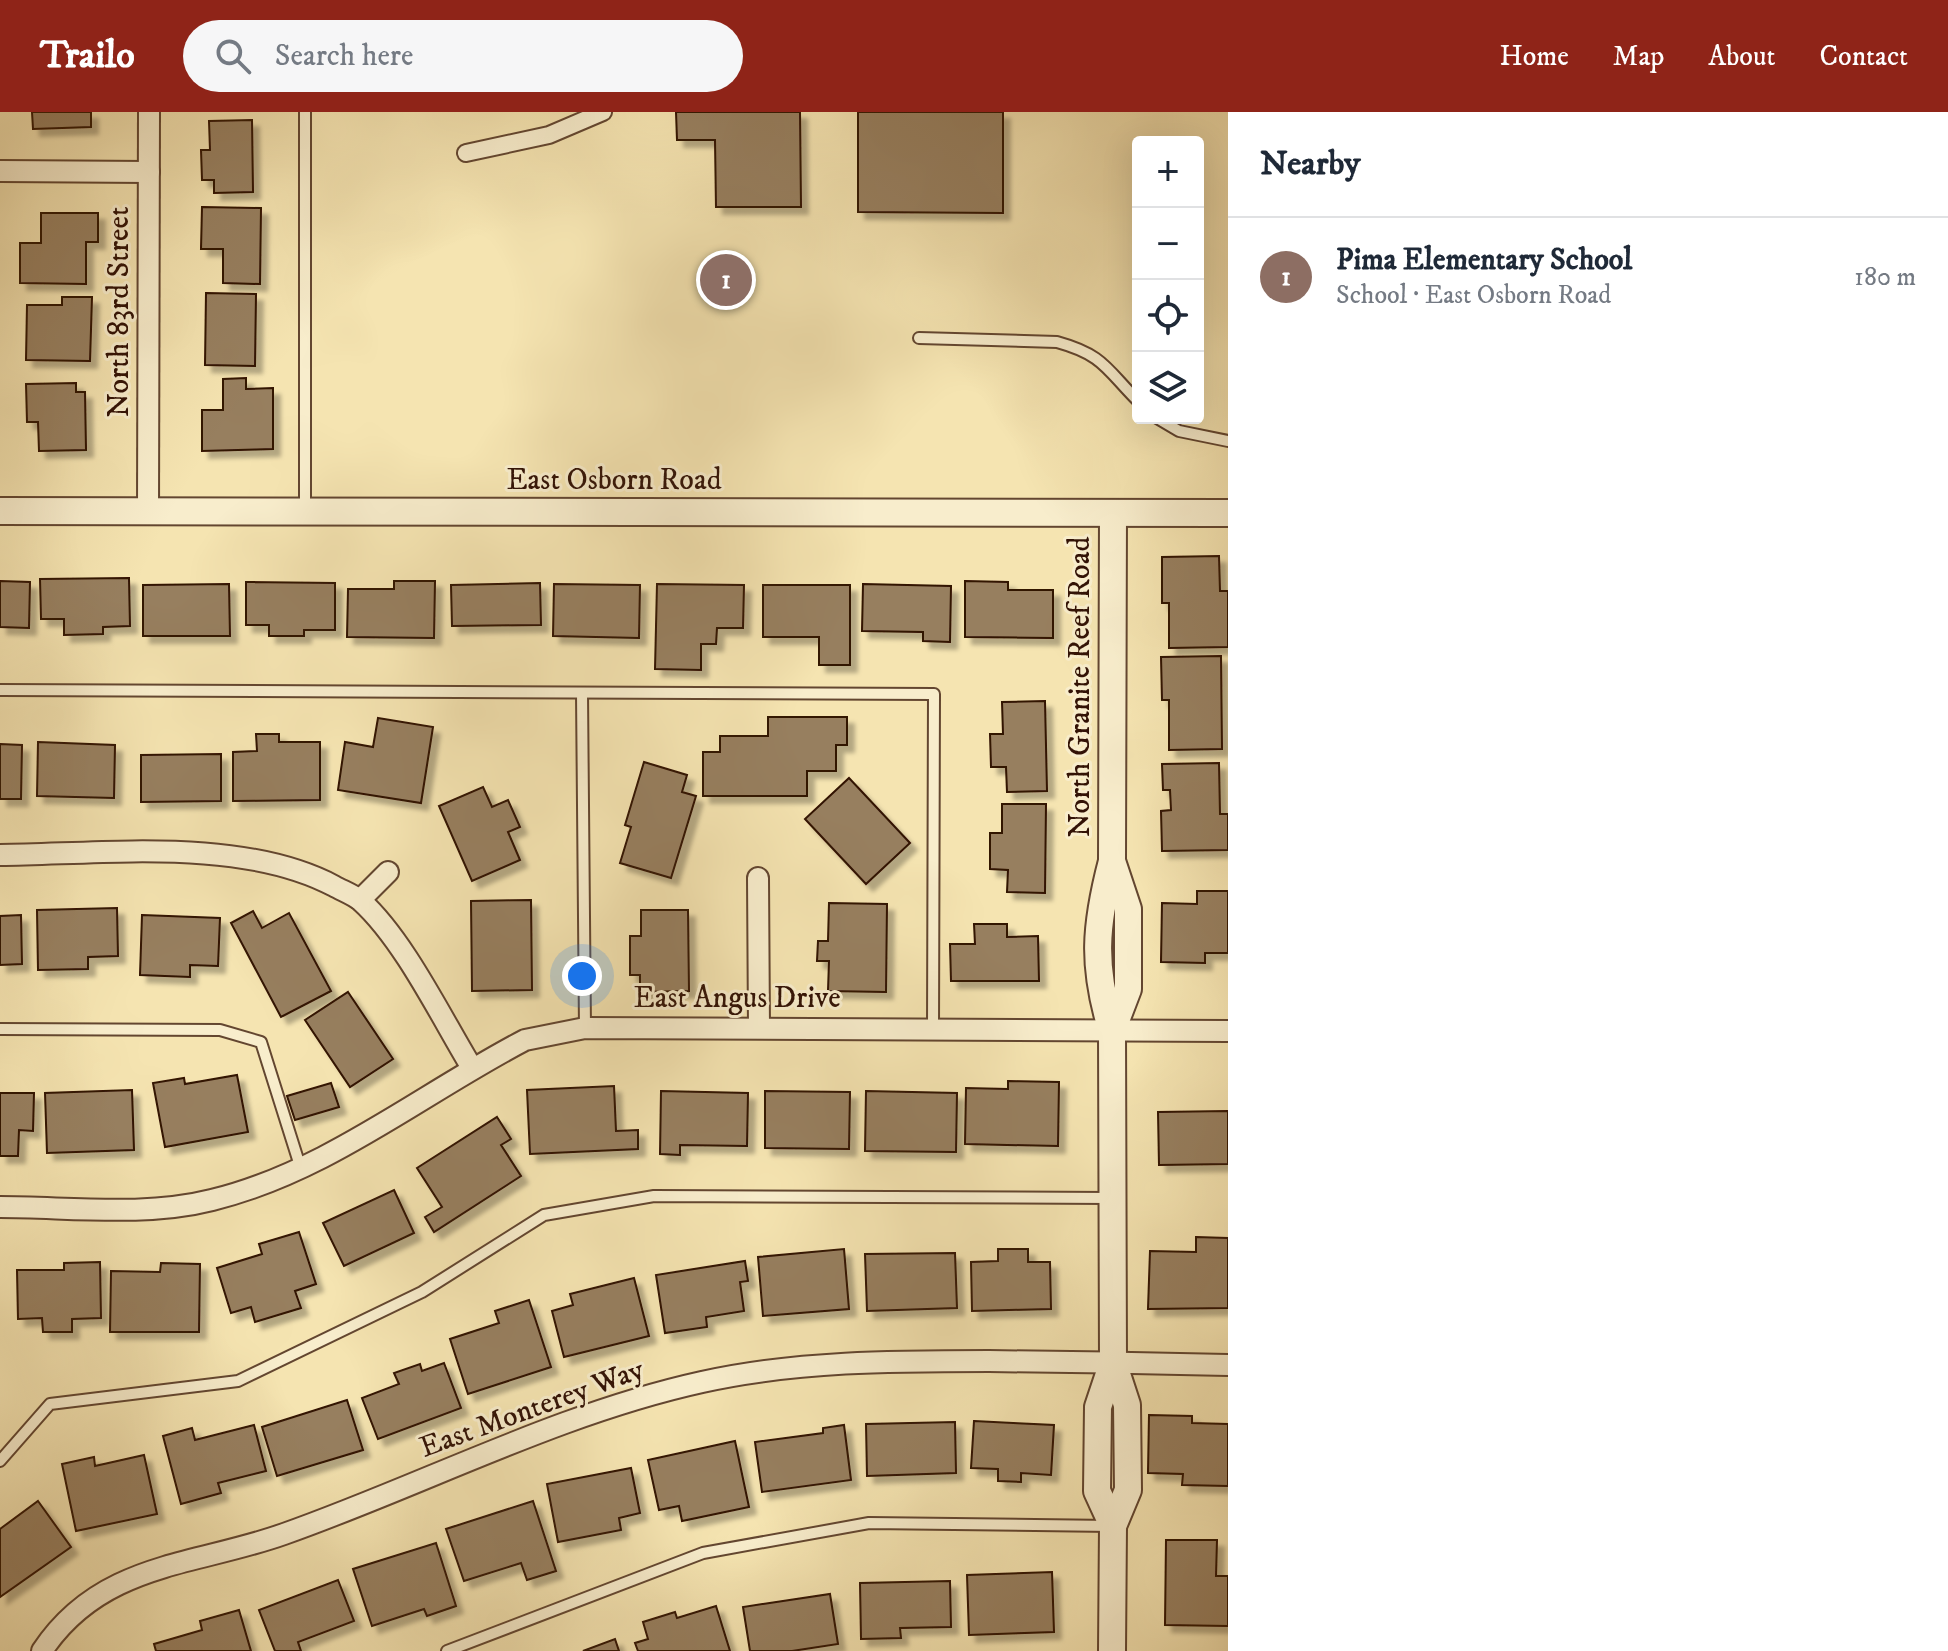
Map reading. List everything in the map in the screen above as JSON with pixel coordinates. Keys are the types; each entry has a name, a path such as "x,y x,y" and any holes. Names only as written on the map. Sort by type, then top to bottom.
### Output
{"street":[{"name":"North 83rd Street","path":"148,511 149,112"},
{"path":"466,153 549,135 603,112"},
{"path":"0,171 149,172"},
{"name":"East Osborn Road","path":"0,511 1228,513"},
{"name":"North Granite Reef Road","path":"1112,1651 1113,1526 1097,1491 1098,1407 1113,1362 1112,1031 1099,988 1099,913 1112,861 1113,513"},
{"path":"0,855 218,854 260,859 313,875 360,900 411,968 472,1068"},
{"path":"360,900 388,872"},
{"path":"758,878 759,1028"},
{"name":"East Angus Drive","path":"0,1207 170,1206 210,1201 301,1169 525,1040 585,1028 1228,1031"},
{"name":"East Monterey Way","path":"42,1651 80,1609 115,1584 169,1563 278,1537 364,1506 615,1404 704,1381 788,1367 874,1361 1228,1365"}],"lane":[{"path":"305,112 305,512"},
{"path":"919,338 1057,342 1094,354 1132,394"},
{"path":"1167,424 1179,431 1228,441"},
{"path":"0,690 934,694 933,1029"},
{"path":"582,693 585,1028"},
{"path":"0,1029 220,1030 261,1042 301,1169"},
{"path":"0,1461 50,1404 238,1381 422,1292 544,1215 654,1196 1113,1198"},
{"path":"447,1651 703,1553 869,1523 1113,1526"}],"building":[{"path":"32,112 91,112 91,127 33,129"},
{"path":"676,112 800,112 801,207 716,207 715,140 677,140"},
{"path":"858,112 1003,112 1003,213 858,212"},
{"path":"252,120 253,192 214,193 214,180 202,180 201,150 210,150 209,121"},
{"path":"202,207 261,208 260,284 223,283 223,249 201,249"},
{"path":"41,213 98,213 98,242 86,242 86,284 20,283 20,243 41,243"},
{"path":"206,293 256,294 255,366 205,365"},
{"path":"62,297 92,297 90,361 26,360 27,305 62,305"},
{"path":"246,378 246,389 273,388 273,449 202,451 202,410 223,410 223,379"},
{"path":"76,383 76,392 85,392 86,450 39,451 38,422 27,422 26,384"},
{"path":"1219,556 1220,591 1228,591 1228,647 1169,648 1169,603 1162,603 1162,557"},
{"path":"129,578 130,626 103,627 103,634 64,635 64,619 41,619 40,579"},
{"path":"0,581 30,582 29,628 0,627"},
{"path":"394,581 435,581 434,638 347,637 348,589 394,589"},
{"path":"965,581 1008,582 1008,590 1053,590 1053,638 965,637"},
{"path":"246,582 335,583 335,630 304,630 304,636 269,636 269,625 246,625"},
{"path":"540,583 541,625 452,626 451,585"},
{"path":"229,584 230,636 143,636 143,585"},
{"path":"554,584 640,585 639,638 553,636"},
{"path":"657,584 744,585 743,628 717,628 716,644 701,644 701,670 655,669"},
{"path":"863,584 951,586 950,642 923,641 923,632 862,631"},
{"path":"763,585 850,585 850,665 819,665 819,637 763,637"},
{"path":"1221,656 1222,749 1169,750 1169,700 1162,700 1161,657"},
{"path":"1045,701 1047,791 1007,792 1006,767 991,767 990,734 1003,734 1002,702"},
{"path":"768,717 847,717 847,745 836,745 836,771 807,771 807,796 703,796 703,752 720,752 720,736 768,736"},
{"path":"378,718 433,727 421,803 338,790 345,742 373,747"},
{"path":"256,734 279,734 279,742 320,742 320,800 233,801 233,752 257,751"},
{"path":"38,742 115,745 114,798 37,796"},
{"path":"0,744 22,745 21,799 0,799"},
{"path":"221,754 221,801 141,802 141,755"},
{"path":"644,762 687,775 682,792 696,796 671,878 620,863 631,827 625,825"},
{"path":"1219,763 1220,814 1228,814 1228,850 1162,851 1161,811 1171,810 1170,790 1163,790 1162,764"},
{"path":"849,778 910,843 866,884 805,819"},
{"path":"483,787 492,807 508,800 520,827 508,832 520,860 472,881 439,806"},
{"path":"1002,804 1046,804 1045,893 1007,892 1008,870 990,869 990,833 1002,833"},
{"path":"1197,891 1228,891 1228,953 1205,953 1205,963 1161,962 1162,903 1197,904"},
{"path":"531,900 532,990 472,991 471,901"},
{"path":"829,903 887,904 886,992 828,991 829,961 817,961 818,941 828,941"},
{"path":"117,908 118,956 88,957 88,969 38,970 37,910"},
{"path":"641,910 688,910 689,991 640,992 640,975 630,975 630,936 641,936"},
{"path":"253,911 262,928 289,913 331,991 281,1017 231,923"},
{"path":"21,915 22,964 0,965 0,916"},
{"path":"142,915 220,918 218,966 190,965 190,977 140,975"},
{"path":"974,924 1007,924 1007,937 1038,936 1039,981 951,981 950,944 975,944"},
{"path":"348,992 393,1059 350,1087 305,1020"},
{"path":"237,1075 248,1132 165,1147 153,1083 184,1078 185,1084"},
{"path":"1008,1081 1059,1082 1058,1146 965,1144 966,1088 1008,1089"},
{"path":"331,1083 339,1107 295,1120 287,1096"},
{"path":"614,1086 616,1131 638,1130 638,1149 530,1154 527,1090"},
{"path":"132,1090 134,1150 47,1153 45,1093"},
{"path":"661,1091 748,1093 747,1146 680,1145 680,1155 660,1154"},
{"path":"765,1091 850,1092 849,1149 765,1148"},
{"path":"866,1091 957,1093 956,1152 865,1151"},
{"path":"0,1093 34,1093 33,1131 19,1130 18,1156 0,1156"},
{"path":"1228,1111 1228,1164 1159,1165 1158,1112"},
{"path":"497,1117 511,1139 501,1145 521,1176 434,1232 425,1217 442,1207 417,1168"},
{"path":"394,1190 414,1233 344,1266 323,1223"},
{"path":"299,1232 316,1284 295,1291 301,1308 255,1322 251,1307 231,1313 217,1268 262,1254 259,1244"},
{"path":"1196,1237 1228,1238 1228,1308 1148,1309 1150,1251 1196,1252"},
{"path":"844,1249 849,1309 763,1316 758,1257"},
{"path":"998,1249 1028,1249 1028,1262 1050,1262 1051,1309 972,1311 971,1262 998,1261"},
{"path":"955,1253 957,1308 867,1311 865,1254"},
{"path":"745,1261 748,1281 740,1282 744,1311 706,1317 707,1327 665,1333 656,1275"},
{"path":"100,1262 101,1318 72,1319 72,1332 43,1332 42,1318 18,1319 17,1270 64,1270 64,1263"},
{"path":"161,1263 200,1264 199,1332 110,1332 111,1271 160,1272"},
{"path":"634,1278 649,1336 564,1357 552,1311 573,1305 570,1294"},
{"path":"529,1300 551,1367 468,1394 450,1339 499,1323 495,1311"},
{"path":"444,1363 461,1408 378,1439 362,1398 399,1384 394,1373 420,1364 422,1371"},
{"path":"347,1400 363,1450 277,1476 262,1427"},
{"path":"1149,1415 1192,1416 1192,1423 1228,1424 1228,1486 1182,1485 1183,1474 1148,1473"},
{"path":"974,1421 1054,1425 1051,1475 1021,1473 1021,1482 998,1481 998,1469 971,1468"},
{"path":"955,1422 956,1473 867,1476 866,1424"},
{"path":"254,1425 266,1471 218,1483 221,1493 181,1504 163,1436 192,1428 195,1440"},
{"path":"844,1425 851,1480 762,1492 755,1442 823,1433 823,1428"},
{"path":"735,1441 749,1507 682,1521 679,1506 659,1510 648,1460"},
{"path":"144,1455 157,1514 76,1531 62,1464 94,1457 95,1466"},
{"path":"631,1468 640,1513 619,1518 621,1530 558,1542 547,1484"},
{"path":"38,1501 71,1547 0,1597 0,1529"},
{"path":"533,1501 556,1571 527,1580 521,1563 464,1581 446,1529"},
{"path":"1166,1540 1217,1540 1216,1576 1228,1576 1228,1626 1165,1625"},
{"path":"436,1543 456,1606 427,1616 424,1609 372,1626 353,1569"},
{"path":"1052,1572 1054,1632 969,1635 967,1575"},
{"path":"338,1580 354,1621 298,1642 301,1651 275,1651 259,1610"},
{"path":"950,1581 951,1627 900,1628 901,1638 861,1639 860,1583"},
{"path":"830,1594 838,1644 792,1651 750,1651 743,1607"},
{"path":"716,1606 730,1651 638,1651 635,1643 648,1639 643,1622 675,1612 677,1618"},
{"path":"239,1610 251,1651 156,1651 154,1644 202,1630 200,1621"},
{"path":"615,1639 619,1651 583,1651"}],"place":[{"name":"Pima Elementary School","path":"726,280"}]}
